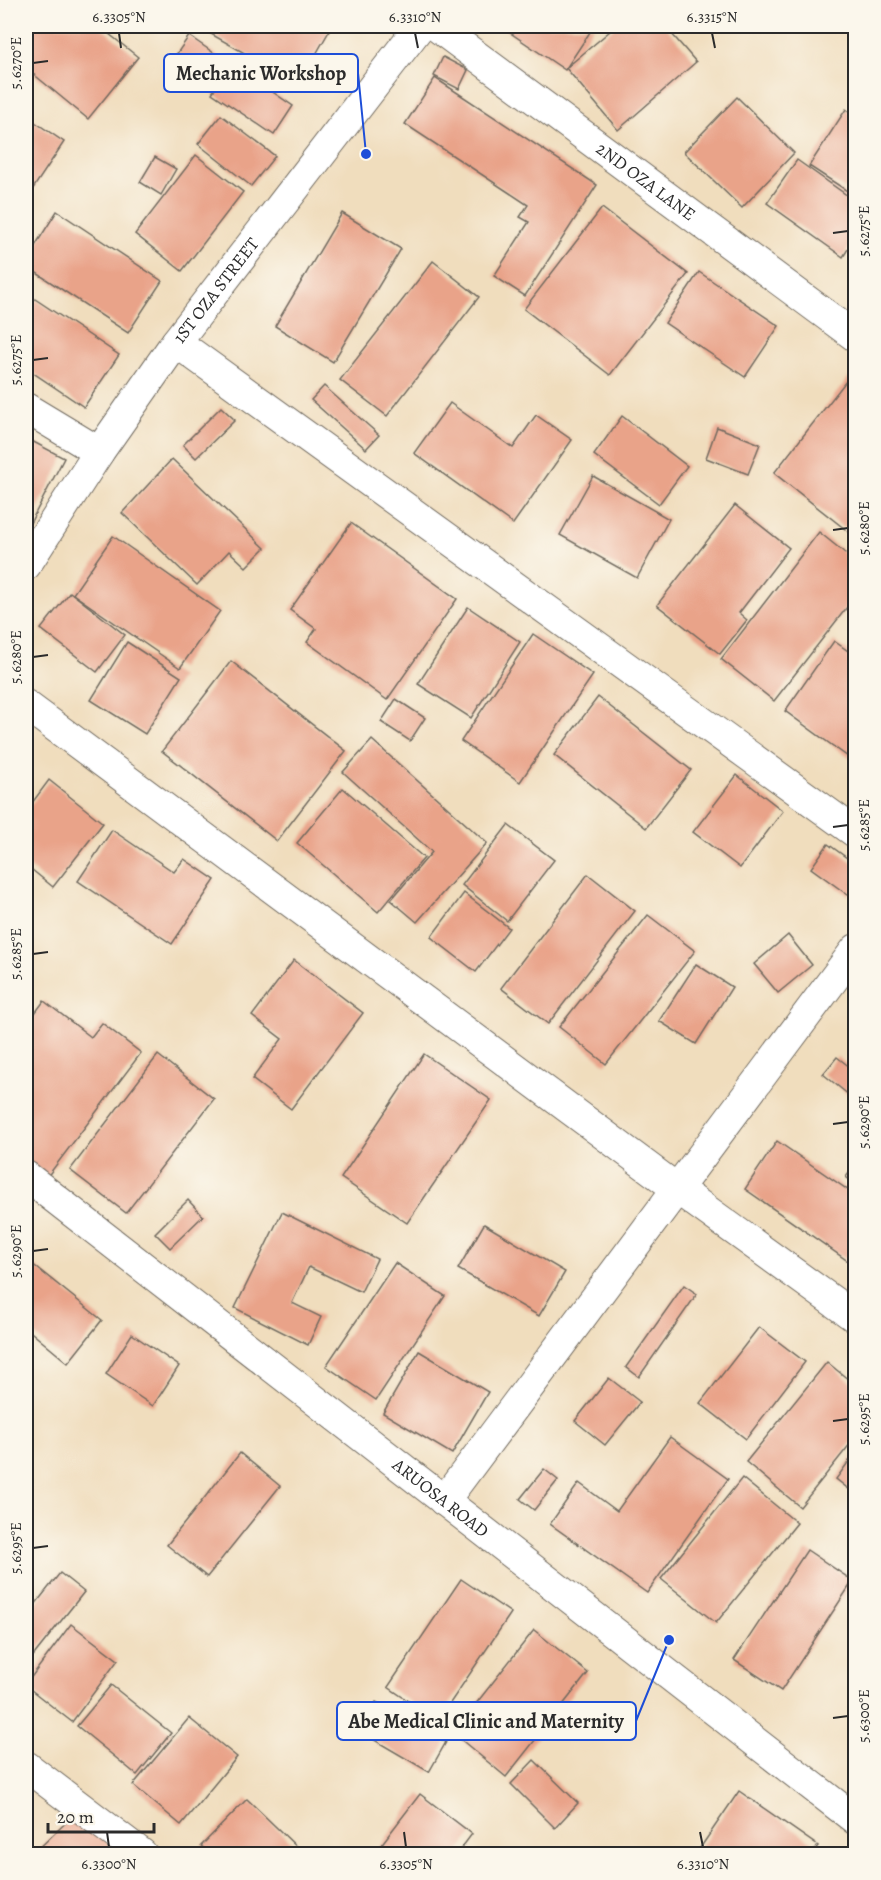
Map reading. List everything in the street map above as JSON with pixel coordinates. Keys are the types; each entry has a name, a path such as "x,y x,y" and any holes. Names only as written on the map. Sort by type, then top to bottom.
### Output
{"street":[{"name":"1ST OZA STREET","path":"26,565 99,452 176,342 420,26"},
{"name":"2ND OZA LANE","path":"436,26 855,337"},
{"path":"176,342 855,833"},
{"path":"26,408 99,452"},
{"path":"26,705 676,1188 855,1318"},
{"path":"444,1501 855,949"},
{"name":"ARUOSA ROAD","path":"26,1176 855,1820"},
{"path":"26,1766 142,1854"}],"building":[{"path":"26,26 99,26 138,57 88,119 26,68"},
{"path":"197,26 332,26 299,84"},
{"path":"500,26 594,26 565,70"},
{"path":"616,26 665,26 696,62 618,130 566,68"},
{"path":"189,36 224,60 208,86 171,62"},
{"path":"443,57 468,70 459,89 434,76"},
{"path":"232,64 293,106 274,135 212,93"},
{"path":"435,78 597,185 525,296 494,276 529,222 520,217 528,205 405,124"},
{"path":"737,97 794,153 742,208 684,152"},
{"path":"846,109 855,116 855,196 809,166"},
{"path":"221,115 275,156 251,186 198,144"},
{"path":"26,116 64,142 26,199"},
{"path":"196,155 243,192 182,271 135,234"},
{"path":"155,157 176,169 161,195 140,182"},
{"path":"797,160 855,201 855,238 843,257 767,203"},
{"path":"602,208 688,274 610,375 524,309"},
{"path":"57,211 162,281 128,333 26,266 26,260"},
{"path":"342,213 401,249 333,362 275,326"},
{"path":"433,261 479,297 387,416 340,380"},
{"path":"699,272 779,326 745,377 665,323"},
{"path":"26,293 119,355 84,407 26,368"},
{"path":"850,376 855,380 855,537 774,473"},
{"path":"324,386 379,435 366,449 311,400"},
{"path":"450,403 513,448 536,415 572,440 513,524 414,453"},
{"path":"221,407 235,420 196,458 183,445"},
{"path":"622,416 687,466 659,504 594,455"},
{"path":"717,427 760,444 748,474 706,458"},
{"path":"26,438 64,458 26,531"},
{"path":"172,459 265,548 246,567 229,551 197,585 122,513"},
{"path":"593,476 669,519 637,578 560,535"},
{"path":"735,505 789,548 739,613 747,620 720,654 657,605"},
{"path":"351,523 457,599 387,700 307,642 316,629 290,610"},
{"path":"819,532 855,561 855,597 774,701 721,659"},
{"path":"113,536 220,611 180,668 73,594"},
{"path":"70,592 125,635 97,672 41,629"},
{"path":"468,607 520,642 471,718 418,684"},
{"path":"533,634 593,675 520,782 461,741"},
{"path":"834,641 855,656 855,762 785,711"},
{"path":"127,642 181,677 145,734 91,700"},
{"path":"231,661 346,751 277,841 162,751"},
{"path":"598,697 691,770 646,828 554,755"},
{"path":"396,699 425,718 410,741 381,722"},
{"path":"372,740 487,843 417,922 391,900 432,852 343,772"},
{"path":"737,775 783,811 740,868 693,832"},
{"path":"49,780 103,823 53,887 26,865 26,811"},
{"path":"343,788 424,858 378,912 297,843"},
{"path":"508,825 554,860 507,921 462,885"},
{"path":"112,830 174,872 184,859 215,880 172,944 78,881"},
{"path":"828,844 855,864 855,885 848,895 811,868"},
{"path":"588,874 635,911 548,1024 501,988"},
{"path":"464,893 509,928 476,972 431,937"},
{"path":"648,915 695,951 606,1064 559,1027"},
{"path":"788,935 812,965 778,993 754,964"},
{"path":"294,960 363,1013 291,1109 252,1079 282,1039 252,1016"},
{"path":"696,964 732,987 696,1044 659,1021"},
{"path":"44,1001 91,1037 102,1023 141,1053 44,1181 26,1167 26,1025"},
{"path":"424,1054 491,1100 407,1223 341,1178"},
{"path":"158,1055 214,1099 126,1213 70,1170"},
{"path":"837,1057 855,1071 855,1100 823,1074"},
{"path":"777,1141 855,1195 855,1266 745,1189"},
{"path":"855,1165 855,1184 846,1177"},
{"path":"188,1200 203,1216 170,1248 155,1233"},
{"path":"282,1212 377,1259 361,1292 309,1267 292,1303 321,1317 308,1345 235,1308"},
{"path":"484,1224 565,1272 539,1316 458,1269"},
{"path":"26,1259 102,1320 68,1363 26,1328"},
{"path":"395,1263 445,1296 376,1400 326,1366"},
{"path":"684,1285 697,1294 639,1377 626,1367"},
{"path":"759,1327 805,1362 746,1439 700,1403"},
{"path":"132,1334 179,1366 153,1406 106,1374"},
{"path":"419,1351 488,1392 452,1454 383,1413"},
{"path":"827,1362 855,1385 855,1438 800,1507 746,1462"},
{"path":"609,1378 640,1402 605,1445 575,1421"},
{"path":"670,1437 728,1479 647,1593 550,1524 579,1483 617,1511"},
{"path":"240,1453 280,1486 207,1577 167,1545"},
{"path":"855,1453 855,1494 836,1479"},
{"path":"544,1469 558,1480 534,1510 520,1499"},
{"path":"742,1478 797,1523 716,1623 661,1579"},
{"path":"807,1550 853,1581 781,1691 734,1660"},
{"path":"60,1573 84,1592 26,1665 26,1616"},
{"path":"461,1579 511,1613 438,1721 388,1687"},
{"path":"71,1624 118,1660 72,1722 26,1686"},
{"path":"534,1630 588,1673 506,1777 453,1733"},
{"path":"111,1685 171,1733 137,1775 77,1726"},
{"path":"376,1702 446,1742 429,1772 359,1731"},
{"path":"189,1718 237,1757 181,1825 133,1785"},
{"path":"534,1760 578,1803 555,1828 511,1784"},
{"path":"739,1791 818,1846 812,1854 696,1854"},
{"path":"420,1794 472,1834 457,1854 374,1854"},
{"path":"247,1799 304,1854 211,1854 201,1846"},
{"path":"78,1811 119,1854 33,1854"}],"place":[{"name":"Mechanic Workshop","path":"366,154"},
{"name":"Abe Medical Clinic and Maternity","path":"669,1640"}]}
